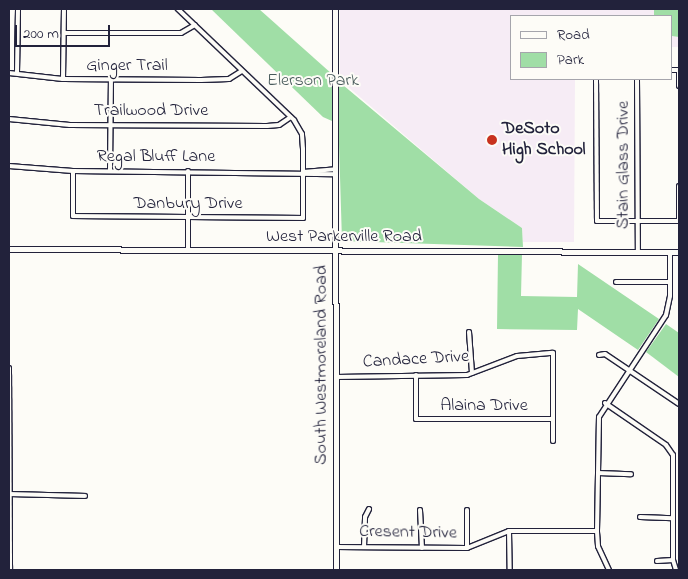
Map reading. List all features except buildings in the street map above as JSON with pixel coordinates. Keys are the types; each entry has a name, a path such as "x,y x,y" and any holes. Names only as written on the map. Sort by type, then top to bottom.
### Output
{"main road":[{"name":"South Westmoreland Road","path":"335,9 336,570"},
{"name":"West Parkerville Road","path":"9,249 679,252"}],"street":[{"path":"17,73 18,9"},
{"path":"63,79 64,9"},
{"path":"178,9 291,117 302,134 303,172"},
{"path":"64,33 181,33 195,25"},
{"path":"679,70 679,86"},
{"name":"Ginger Trail","path":"9,74 17,73 63,79 229,79 242,71"},
{"path":"110,171 111,79"},
{"path":"596,80 597,221 679,221 679,186"},
{"name":"Stain Glass Drive","path":"637,80 638,251"},
{"name":"Trailwood Drive","path":"9,119 110,125 267,126 279,125 291,117"},
{"name":"Regal Bluff Lane","path":"9,166 73,171 336,172"},
{"name":"Danbury Drive","path":"73,171 73,216 303,218 303,172"},
{"path":"188,171 188,250"},
{"path":"609,570 598,546 597,430 605,404 666,315 670,282 670,252"},
{"path":"616,282 670,282"},
{"path":"469,332 472,374"},
{"name":"Candace Drive","path":"336,378 472,374 517,356 553,353 553,420"},
{"path":"599,355 605,354 679,404"},
{"path":"9,368 10,570"},
{"name":"Alaina Drive","path":"416,375 416,419 553,420"},
{"path":"605,404 666,446 674,460 673,560 676,570"},
{"path":"553,420 553,441"},
{"path":"674,460 679,461"},
{"path":"598,473 631,474"},
{"path":"11,494 85,496"},
{"path":"673,502 679,502"},
{"path":"364,547 365,517 369,509"},
{"path":"420,510 422,548"},
{"path":"467,510 467,548"},
{"path":"640,517 673,518"},
{"path":"510,531 510,570"},
{"name":"Cresent Drive","path":"336,547 467,548 510,531 597,531"},
{"path":"657,561 673,560"}],"shaded area":[{"name":"DeSoto High School","path":"340,9 679,9 679,47 673,47 673,15 510,15 510,80 575,80 574,242 523,242 522,228 479,199 340,80"}],"green space":[{"name":"Elerson Park","path":"211,9 259,9 332,74 332,121 323,117"},
{"path":"654,9 679,9 679,37 673,36 673,15 654,15"},
{"path":"337,80 479,199 522,228 523,247 342,241"},
{"path":"498,254 522,254 521,296 577,297 578,264 659,319 638,350 578,309 577,330 497,329"},
{"path":"666,324 679,333 679,377 646,352"}],"place":[{"name":"DeSoto High School","path":"492,140"}]}
